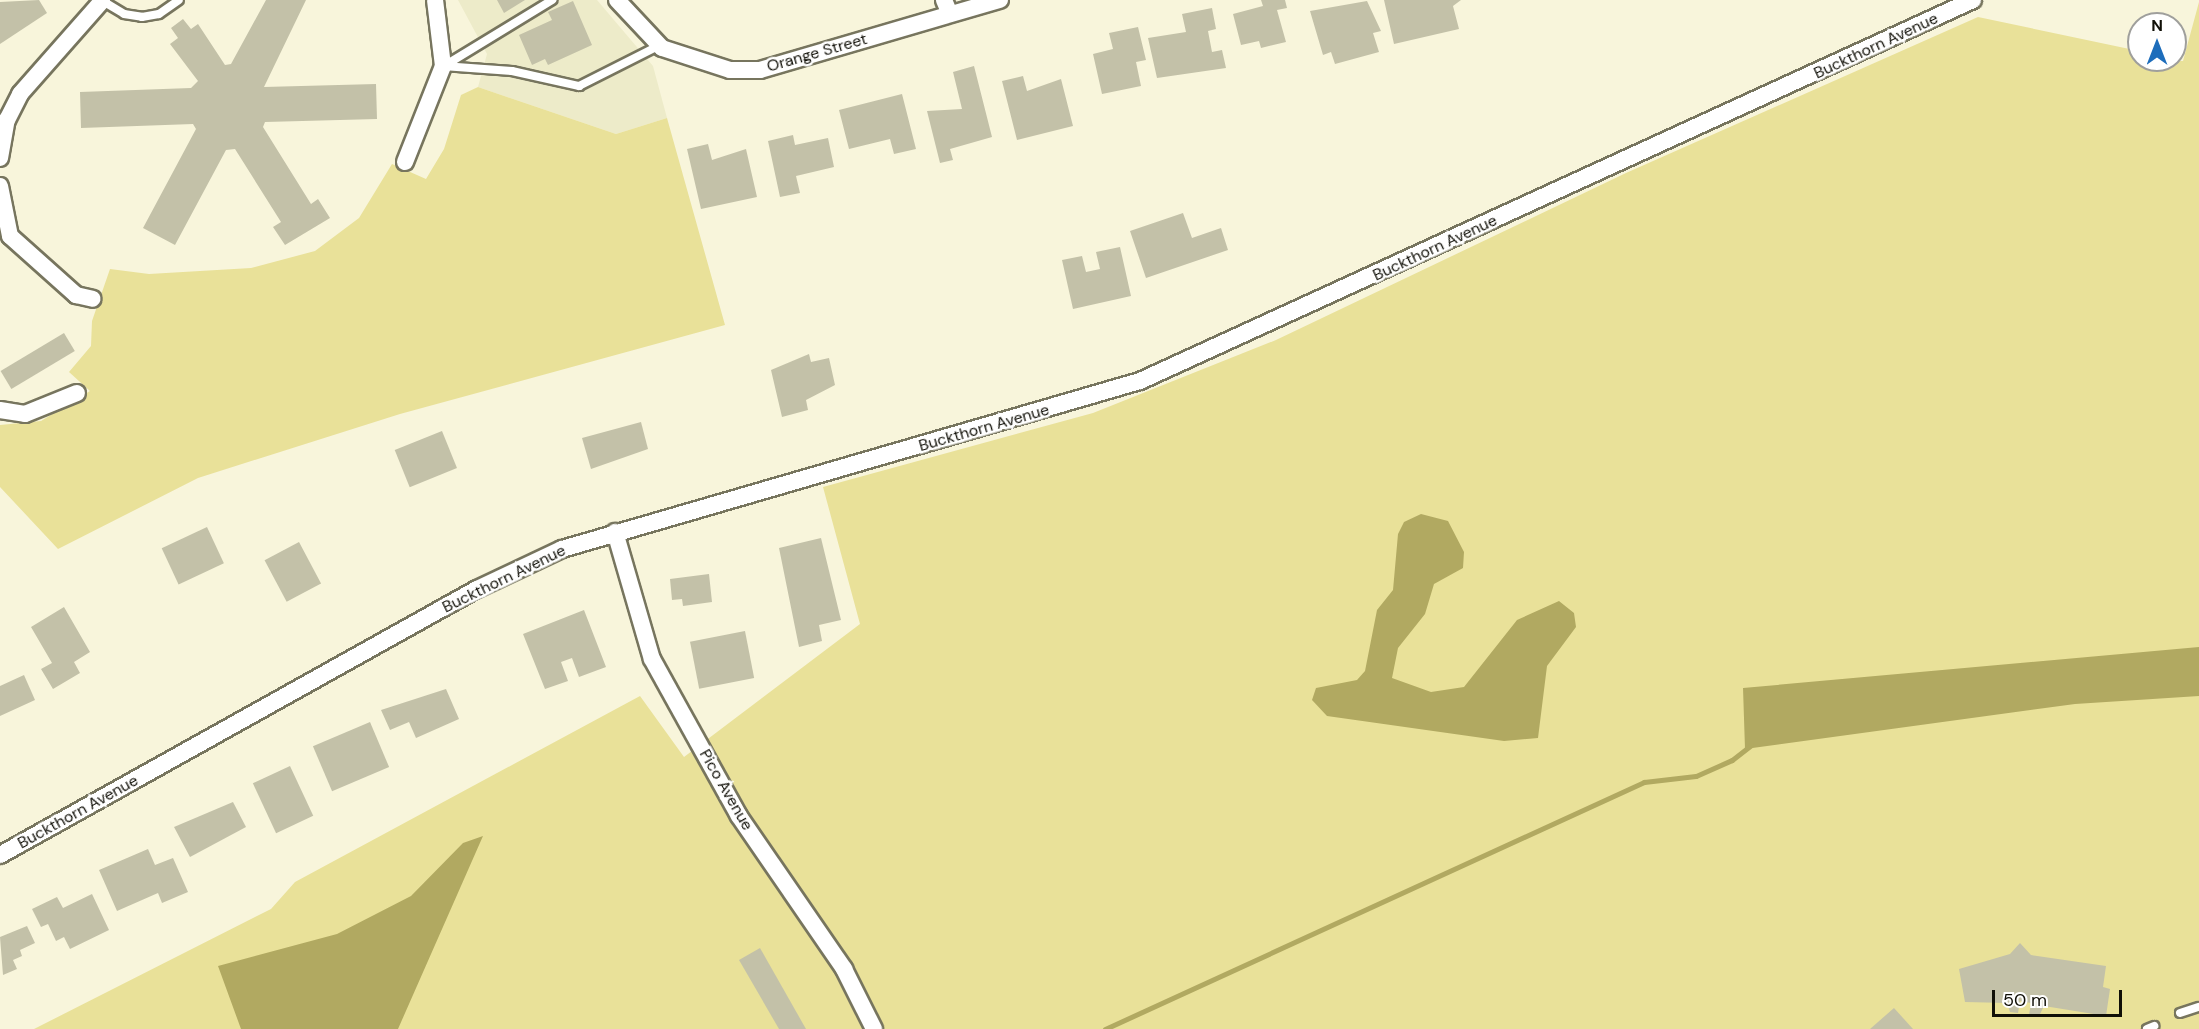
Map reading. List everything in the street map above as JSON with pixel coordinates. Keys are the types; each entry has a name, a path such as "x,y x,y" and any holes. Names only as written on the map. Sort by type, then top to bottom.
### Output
{"street":[{"path":"405,162 443,66 435,0"},
{"name":"Orange Street","path":"617,0 660,45 703,64 760,70 947,7 1000,0"},
{"name":"Buckthorn Avenue","path":"0,855 477,589 562,549 1140,381 1973,0"},
{"path":"0,158 7,120 20,94 102,1"},
{"path":"0,186 10,236 76,295 93,299"},
{"path":"0,410 25,414 77,393"},
{"name":"Pico Avenue","path":"615,532 652,659 739,816 844,969 874,1029"}],"lane":[{"path":"102,1 142,17 159,14 179,0"},
{"path":"443,66 552,0"},
{"path":"443,66 512,71 579,86 660,45"},
{"path":"2180,1013 2199,1007"}],"shaded area":[{"path":"458,0 597,0 653,66 667,118 616,134 478,87 487,54"},
{"path":"2199,2 2199,1029 34,1029 271,909 295,882 640,696 684,757 860,624 823,487 1093,413 1276,340 1626,173 1978,17 2127,48 2127,72 2187,72 2187,46"},
{"path":"478,87 616,134 667,118 725,325 400,414 198,478 58,549 0,487 0,425 41,421 90,391 69,372 91,346 92,321 110,269 149,274 251,268 315,251 359,218 392,164 426,179 444,149 461,95"},
{"path":"1421,514 1448,521 1464,552 1463,568 1434,584 1425,614 1398,648 1392,678 1431,692 1464,687 1517,620 1559,601 1574,613 1576,627 1547,666 1538,738 1504,741 1327,716 1312,700 1316,688 1357,680 1365,671 1377,610 1393,590 1398,534 1404,522"},
{"path":"2199,647 2199,696 2075,704 1745,749 1743,688"},
{"path":"483,836 398,1029 241,1029 218,966 337,934 411,896 463,843"}],"building":[{"path":"39,0 47,13 0,44 0,2"},
{"path":"266,0 306,0 264,87 376,84 377,119 265,122 263,127 311,204 318,199 330,218 285,245 273,227 281,222 235,149 226,150 175,245 143,228 196,129 193,124 81,128 80,92 191,88 198,81 170,44 178,38 171,28 183,19 191,29 198,24 225,65 231,64"},
{"path":"497,0 525,0 504,13"},
{"path":"1261,0 1285,0 1287,8 1277,10 1286,42 1261,48 1259,41 1241,45 1233,14 1263,6"},
{"path":"1384,0 1461,0 1453,6 1459,29 1394,44"},
{"path":"573,1 592,45 548,65 545,59 532,65 519,35 552,20 548,12"},
{"path":"1367,1 1381,31 1373,33 1379,52 1335,64 1331,52 1323,55 1310,11"},
{"path":"1212,8 1216,29 1208,31 1212,52 1222,50 1226,68 1157,78 1148,38 1186,32 1182,14"},
{"path":"1138,27 1146,60 1136,62 1141,86 1102,94 1093,54 1113,49 1109,33"},
{"path":"974,66 992,137 950,149 953,160 940,163 927,111 962,109 953,72"},
{"path":"1023,76 1027,91 1061,79 1073,126 1017,140 1002,81"},
{"path":"902,94 916,149 894,154 890,139 849,149 839,110"},
{"path":"793,135 795,145 828,138 834,167 796,176 800,193 780,197 768,141"},
{"path":"708,144 712,160 746,149 757,197 701,209 687,149"},
{"path":"1183,213 1192,238 1221,228 1228,250 1146,278 1130,231"},
{"path":"1120,247 1131,296 1073,309 1062,260 1082,256 1086,272 1100,269 1096,252"},
{"path":"64,333 75,351 11,389 1,371"},
{"path":"809,354 811,362 829,358 835,385 806,400 808,410 782,417 771,370"},
{"path":"641,422 648,449 591,469 582,438"},
{"path":"442,431 457,468 410,487 395,450"},
{"path":"207,527 224,563 179,584 162,548"},
{"path":"821,538 841,620 819,625 822,641 799,647 779,548"},
{"path":"299,542 321,583 287,602 265,560"},
{"path":"709,574 712,602 683,606 682,599 672,600 670,579"},
{"path":"64,607 90,652 74,662 80,673 53,689 41,669 52,663 31,627"},
{"path":"584,610 606,667 579,677 572,658 561,662 568,681 545,689 523,634"},
{"path":"745,631 754,678 699,689 690,642"},
{"path":"24,675 35,700 0,716 0,686"},
{"path":"446,689 459,719 416,738 409,722 390,730 381,710"},
{"path":"370,722 389,767 332,791 313,746"},
{"path":"290,766 313,816 276,833 253,783"},
{"path":"233,802 246,827 190,857 174,827"},
{"path":"148,849 155,865 173,858 188,892 162,903 158,893 117,911 99,870"},
{"path":"92,894 109,930 70,949 64,937 56,941 48,924 41,927 32,909 57,897 63,908"},
{"path":"27,926 35,943 20,950 22,956 13,960 17,969 3,975 0,937"},
{"path":"2020,943 2031,955 2106,966 2103,987 2110,989 2106,1016 2044,1006 2039,1016 2029,1015 2031,1003 2020,1001 2018,1013 2010,1012 2007,1003 1965,1002 1959,969 2010,954"},
{"path":"760,948 806,1029 779,1029 739,960"},
{"path":"1894,1008 1913,1029 1870,1029"}],"waterway":[{"path":"1105,1029 1644,782 1696,776 1732,760 1751,745"}]}
